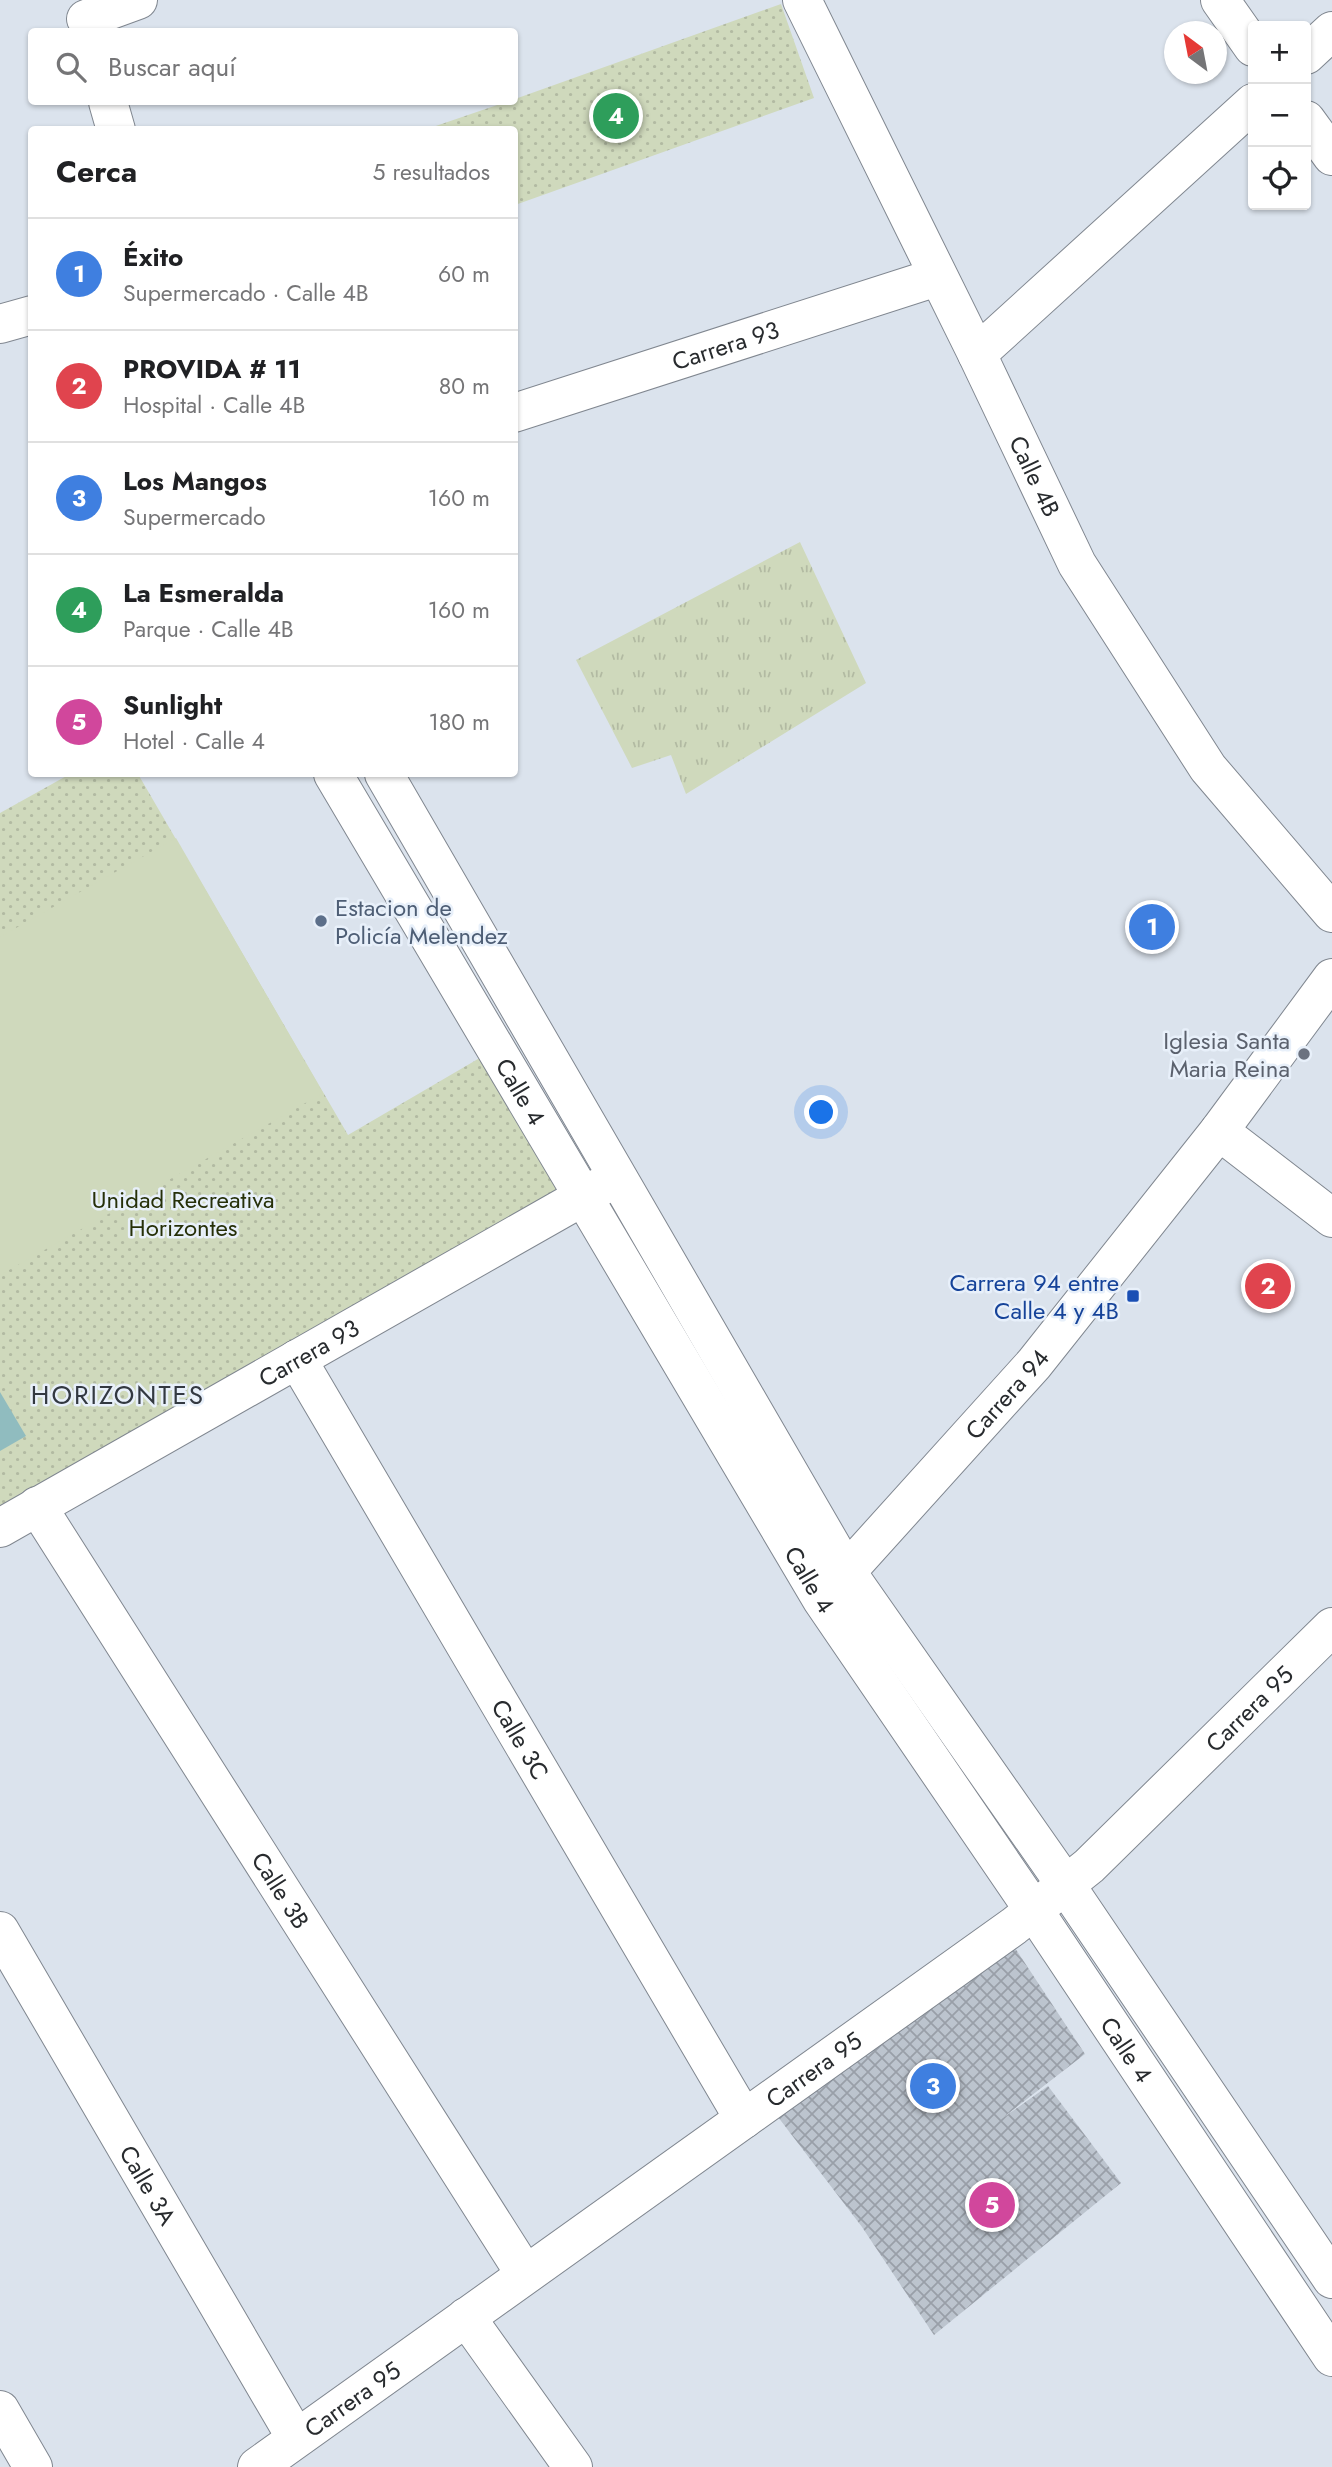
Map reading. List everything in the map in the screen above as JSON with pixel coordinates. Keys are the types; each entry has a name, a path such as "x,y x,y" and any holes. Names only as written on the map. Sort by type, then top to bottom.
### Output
{"street":[{"path":"85,17 138,0"},
{"name":"Calle 4B","path":"802,0 977,354 1077,564 1208,768 1332,913"},
{"path":"1220,0 1248,40"},
{"path":"1311,50 1332,31"},
{"path":"109,105 115,126"},
{"path":"977,354 1248,108"},
{"path":"1311,127 1332,156"},
{"name":"Carrera 93","path":"518,412 937,277"},
{"path":"0,324 28,317"},
{"name":"Calle 4","path":"335,777 822,1600 1033,1909 1332,2357"},
{"name":"Calle 4","path":"386,777 846,1571 1065,1884 1332,2279"},
{"name":"Carrera 94","path":"822,1600 1034,1364 1219,1130 1332,978"},
{"path":"1219,1130 1332,1218"},
{"name":"Carrera 93","path":"0,1528 618,1177"},
{"name":"Calle 3C","path":"297,1359 744,2119"},
{"name":"Calle 3B","path":"37,1507 525,2274"},
{"name":"Carrera 95","path":"257,2467 744,2119 1089,1866 1332,1627"},
{"name":"Calle 3A","path":"0,1931 296,2438"},
{"path":"466,2317 573,2467"},
{"path":"0,2410 33,2467"}],"green space":[{"path":"781,4 814,98 518,204 518,126 436,126 497,105 518,105 518,98"},
{"path":"800,542 866,683 686,794 671,755 632,768 576,660"},
{"name":"Unidad Recreativa Horizontes","path":"65,777 140,777 348,1135 495,1049 584,1196 0,1528 0,813"},
{"path":"176,838 323,1093 0,1275 0,937"}],"shaded area":[{"path":"0,1392 26,1436 0,1451"}],"building":[{"path":"1013,1945 1085,2054 1000,2120 1048,2086 1121,2183 934,2335 862,2227 778,2117"}],"place":[{"name":"La Esmeralda","path":"616,116"},
{"name":"Estacion de Policía Melendez","path":"321,921"},
{"name":"Éxito","path":"1152,927"},
{"name":"Iglesia Santa Maria Reina","path":"1304,1054"},
{"name":"PROVIDA # 11","path":"1268,1286"},
{"name":"Carrera 94 entre Calle 4 y 4B","path":"1133,1296"},
{"name":"Los Mangos","path":"933,2086"},
{"name":"Sunlight","path":"992,2205"}],"district":[{"name":"HORIZONTES","path":"118,1395"}]}
